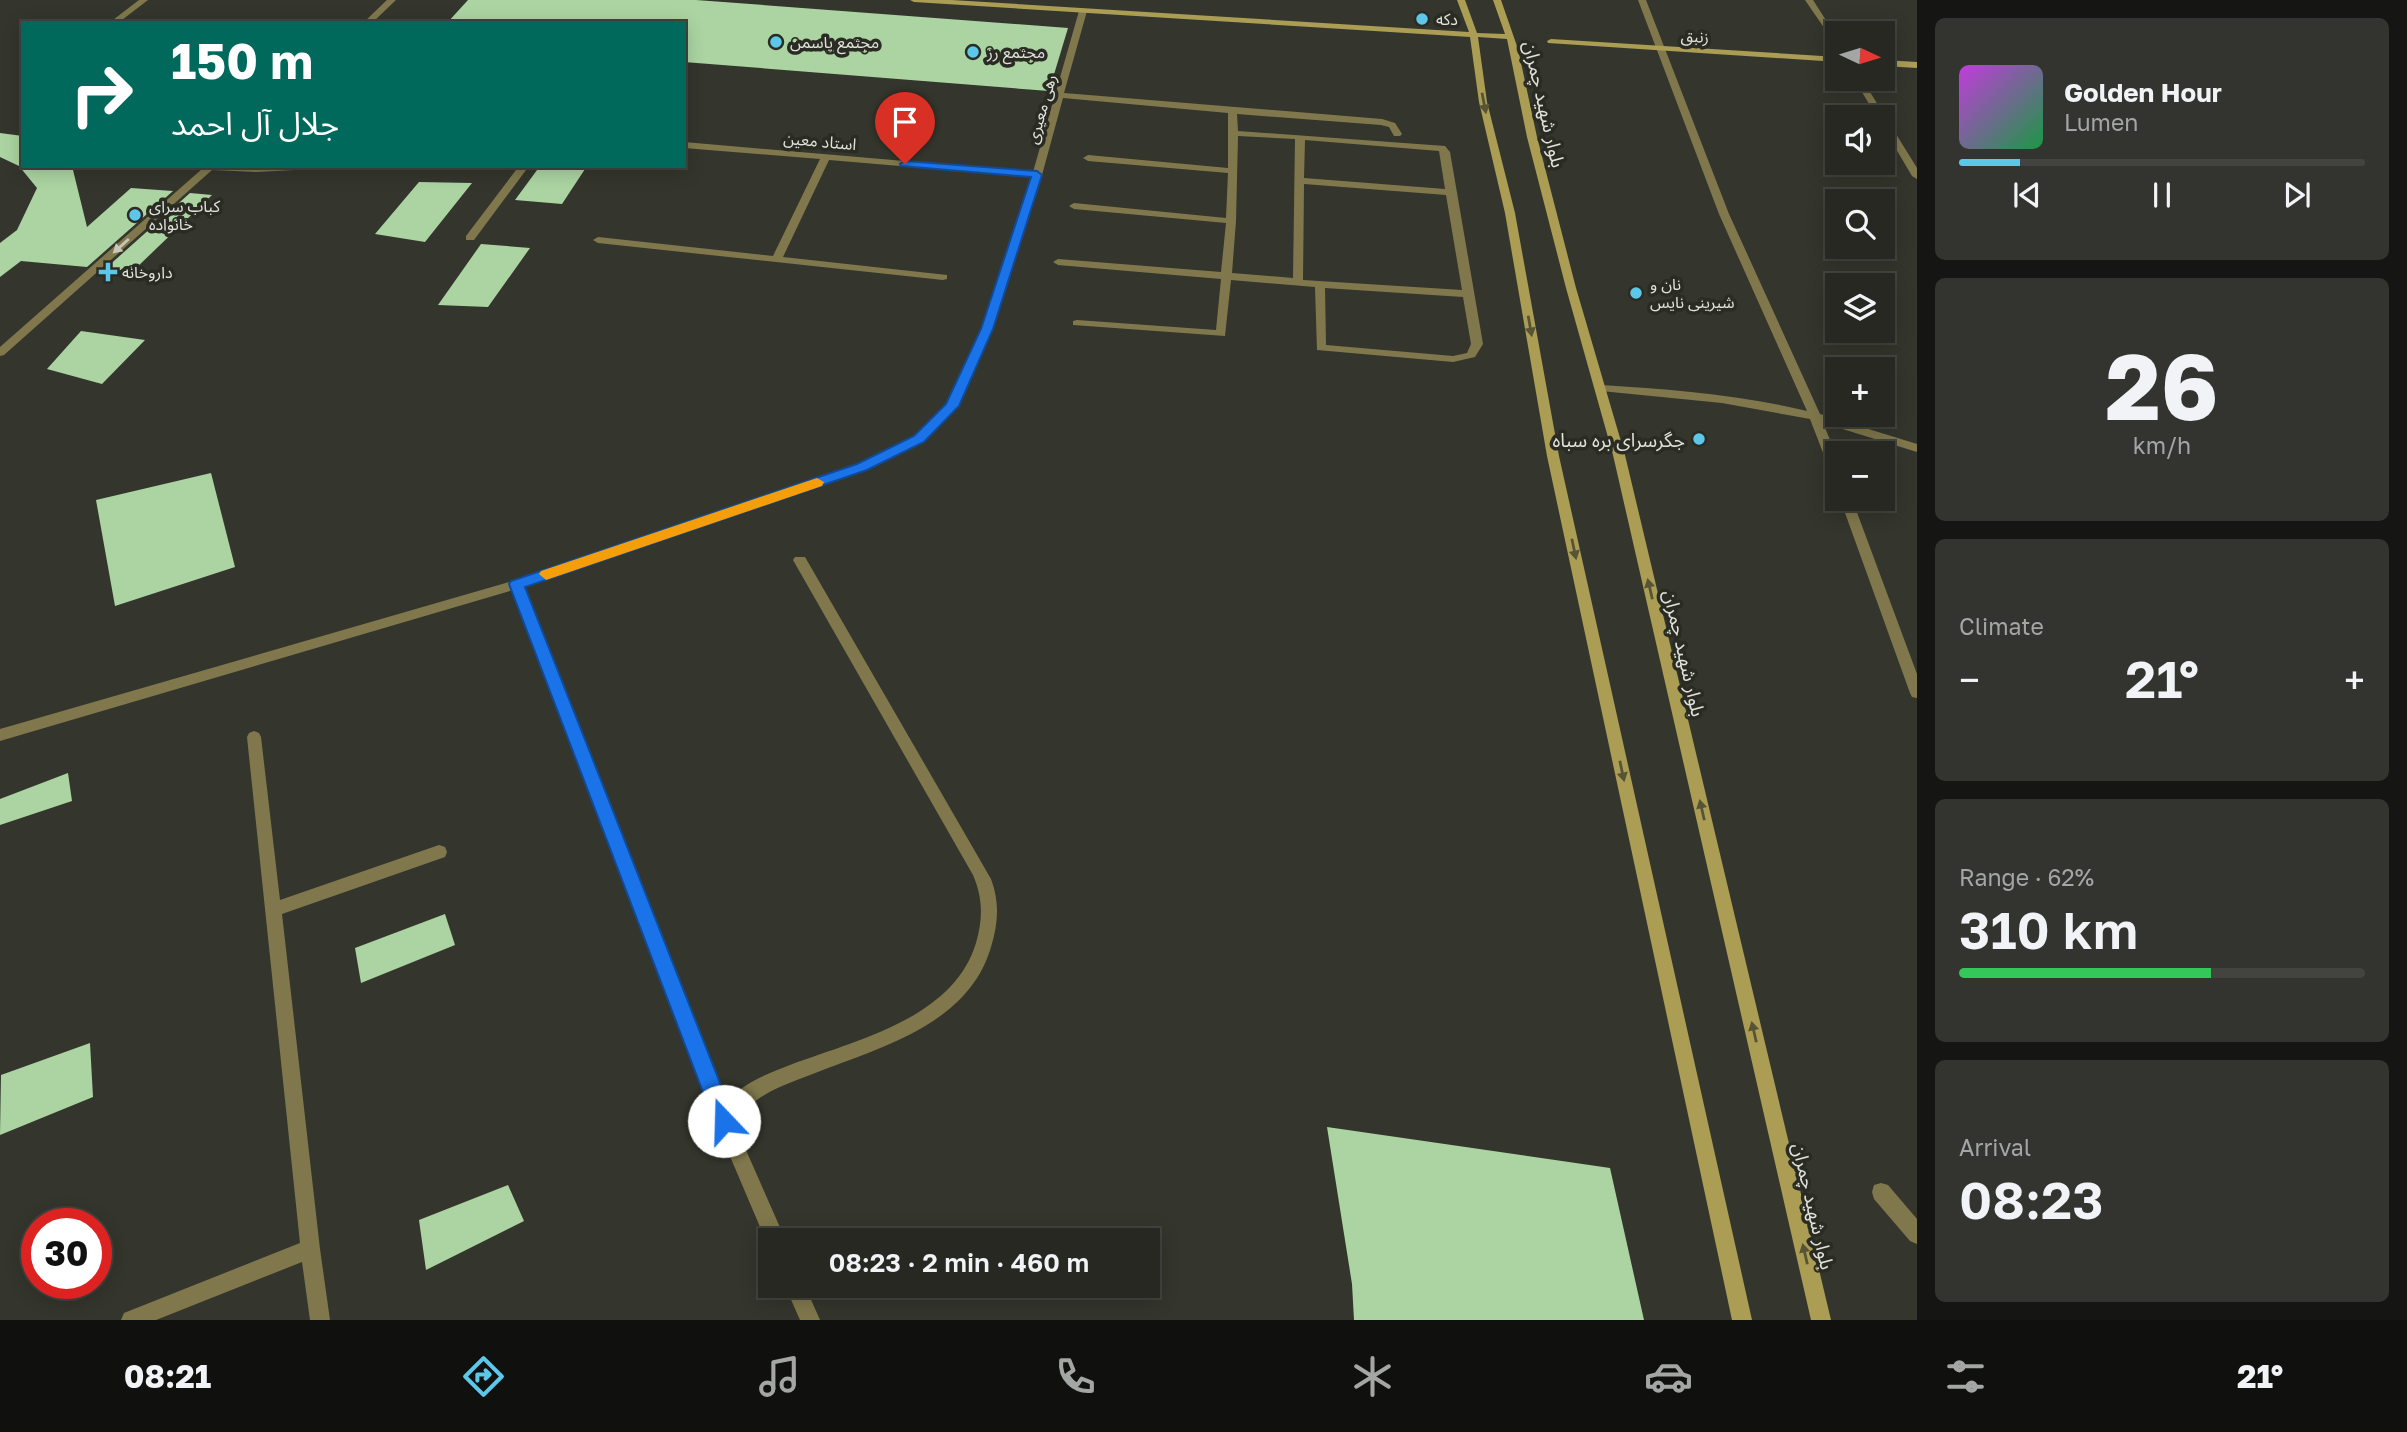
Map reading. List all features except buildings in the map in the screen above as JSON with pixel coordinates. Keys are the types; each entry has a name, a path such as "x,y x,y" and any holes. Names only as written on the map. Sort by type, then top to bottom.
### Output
{"main road":[{"path":"915,0 1509,37"},
{"path":"1083,11 1086,0"},
{"path":"1461,0 1473,36 1483,102 1510,213 1556,469 1742,1320"},
{"name":"بلوار شهید چمران","path":"1497,0 1503,13 1571,288 1601,388 1821,1320"},
{"name":"زنبق","path":"1551,41 1825,59"},
{"path":"1895,64 1917,65"}],"street":[{"path":"116,21 144,0"},
{"path":"369,21 392,0"},
{"path":"1642,0 1724,214 1825,442"},
{"path":"1809,0 1825,25"},
{"name":"رهی معیری","path":"0,735 517,584 862,467 919,439 952,406 982,340 1037,175 1083,11"},
{"path":"1060,95 1382,122 1392,125 1397,134"},
{"path":"1077,323 1221,334 1231,221 1234,133 1232,111"},
{"path":"1234,133 1442,148 1446,152 1450,192 1477,344 1471,355 1453,359 1321,348 1320,285"},
{"path":"1298,282 1300,137"},
{"path":"1895,140 1917,176"},
{"name":"استاد معین","path":"686,145 1037,175"},
{"path":"777,258 826,157"},
{"path":"1088,158 1232,171"},
{"path":"0,354 208,168"},
{"path":"470,238 522,168"},
{"path":"1300,181 1450,192"},
{"path":"1074,206 1231,221"},
{"path":"598,240 943,277"},
{"path":"1058,262 1320,285 1470,294"},
{"path":"1601,388 1664,392 1751,403 1865,428 1917,448"},
{"path":"1850,511 1917,693"},
{"path":"724,1121 747,1094 924,1020 967,983 986,951 990,894 980,872 800,560"},
{"path":"517,584 724,1121 769,1228"},
{"path":"254,737 320,1320"},
{"path":"272,910 439,852"},
{"path":"1881,1192 1917,1234"},
{"path":"131,1320 310,1249"},
{"path":"800,1298 810,1320"}],"slow traffic":[{"path":"546,574 817,482"}],"place":[{"name":"دکه","path":"1422,19"},
{"name":"مجتمع یاسمن","path":"776,42"},
{"name":"مجتمع رز","path":"973,52"},
{"name":"کباب سرای خانواده","path":"135,215"},
{"name":"داروخانه","path":"108,272"},
{"name":"نان و شیرینی نایس","path":"1636,293"},
{"name":"جگرسرای بره سباه","path":"1699,439"}],"route":[{"path":"724,1121 517,584 862,467 919,439 952,406 987,329 1037,175 905,164"}]}
